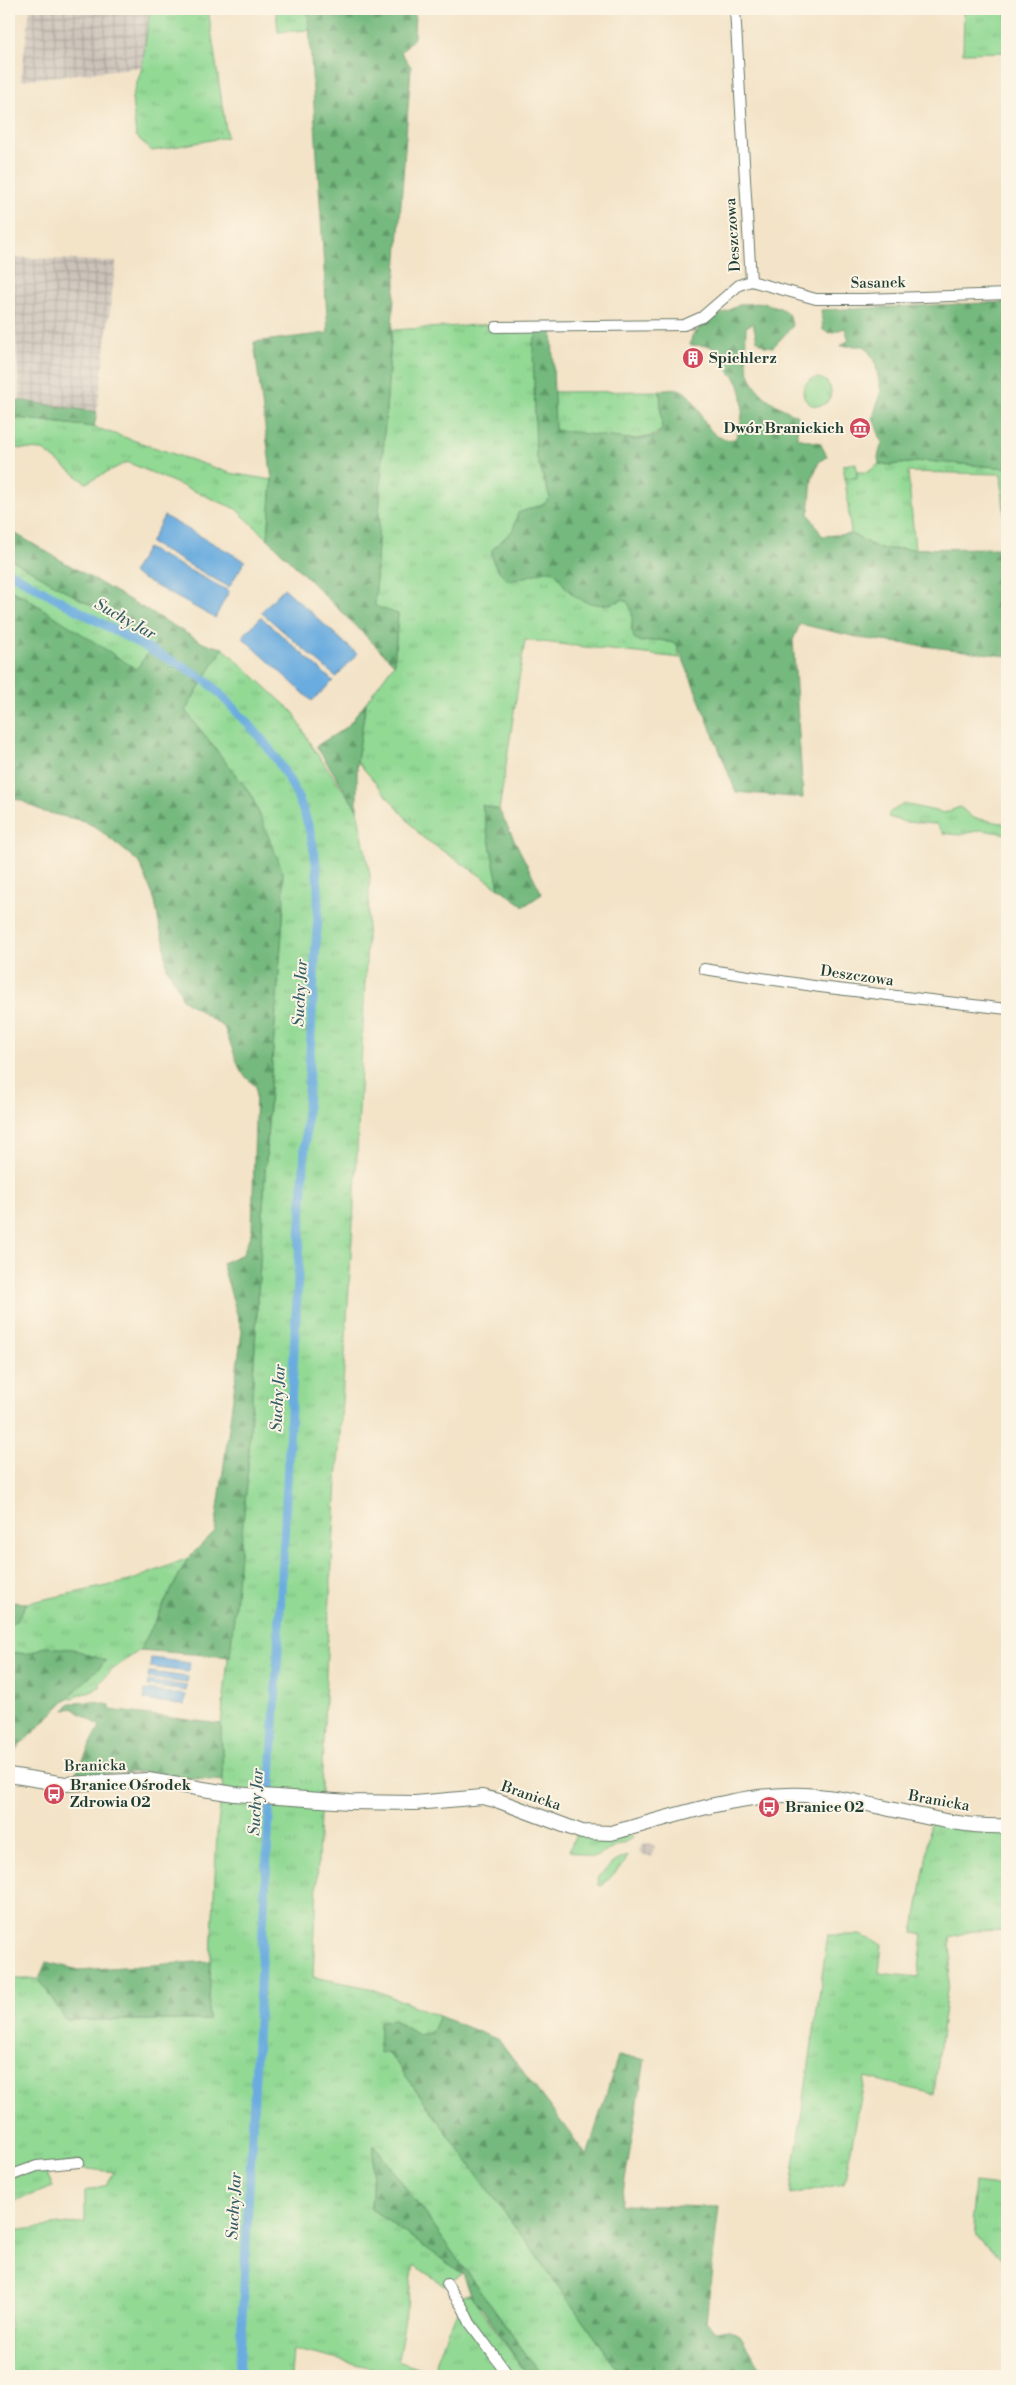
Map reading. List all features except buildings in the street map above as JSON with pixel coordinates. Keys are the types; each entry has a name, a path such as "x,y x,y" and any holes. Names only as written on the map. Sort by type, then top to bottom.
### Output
{"street":[{"name":"Deszczowa","path":"496,327 684,325 702,317 739,285 751,281 734,9"},
{"name":"Sasanek","path":"751,281 816,299 865,300 1007,294"},
{"name":"Deszczowa","path":"704,969 859,992 1007,1009"},
{"name":"Branicka","path":"9,1775 64,1784 148,1780 234,1794 385,1804 482,1798 499,1801 582,1832 601,1833 611,1833 726,1803 794,1795 844,1799 956,1821 1007,1826"},
{"path":"9,2176 37,2166 79,2162"},
{"path":"447,2284 463,2308 470,2323 509,2376"}],"shaded area":[{"path":"30,9 150,9 142,67 21,80"},
{"path":"10,257 116,262 97,412 20,400"},
{"path":"646,1843 655,1846 651,1858 639,1852 642,1844"}],"green space":[{"path":"150,9 208,9 227,137 152,151 136,136 132,98 142,67"},
{"path":"276,9 308,9 309,30 278,32"},
{"path":"308,9 415,9 414,38 401,52 411,67 381,477 375,606 398,614 394,664 268,539 272,480 254,342 328,333"},
{"path":"964,9 1007,9 1007,52 963,53"},
{"path":"1007,302 1007,468 926,461 891,465 879,464 878,457 882,442 873,418 881,391 875,361 865,346 840,346 849,340 845,328 830,333 823,330 821,310"},
{"path":"763,303 779,308 787,313 792,327 773,347 764,346 757,340 753,323 746,327 749,372 753,383 760,392 769,400 798,416 797,438 820,443 827,456 819,462 812,478 809,514 822,536 851,534 880,549 1007,548 1007,656 866,639 800,624 793,640 803,798 736,792 677,644 660,640 641,642 634,638 632,612 624,599 608,604 585,602 572,594 552,570 509,581 496,567 492,555 492,550 513,530 518,513 544,504 550,497 536,455 533,344 539,333 552,328 555,430 637,440 656,436 662,429 660,391 674,388 685,392 693,401 712,432 722,438 735,439 742,418 740,387 711,346 690,345 692,336 704,323 741,304"},
{"path":"495,324 542,330 533,344 536,455 550,498 544,504 518,513 513,530 492,550 495,566 502,573 517,580 533,573 552,569 570,591 591,603 607,604 624,599 632,609 631,630 641,642 660,640 677,644 680,658 525,640 499,810 482,805 499,888 422,837 357,761 366,702 394,664 398,614 375,607 381,477 392,330"},
{"path":"817,378 827,382 831,392 827,402 817,406 807,402 803,392 807,382"},
{"path":"660,391 662,429 654,435 628,439 555,430 553,392"},
{"path":"9,399 97,412 94,427 9,417"},
{"path":"9,417 94,427 230,473 272,480 268,539 236,509 127,462 86,483 43,450 9,448"},
{"path":"926,461 1007,468 1007,548 1001,474 908,472 915,549 880,549 851,534 845,478 857,478 857,472 868,472 879,464 891,465"},
{"path":"856,463 857,478 845,478 843,465"},
{"path":"9,530 205,644 223,648 185,711 251,794 283,872 284,906 270,1089 247,1483 230,1657 140,1650 188,1558 215,1531 242,1331 222,1263 243,1254 252,1230 256,1087 241,1072 224,1027 182,999 180,991 167,968 164,941 155,901 140,863 97,828 84,821 44,812 20,800 9,798 9,590 23,596 136,669 156,643 9,558"},
{"path":"9,558 156,643 136,670 23,596 9,590"},
{"path":"223,648 294,713 312,747 357,809 370,875 356,1174 328,1629 313,1977 370,1988 439,2016 431,2033 418,2035 394,2020 379,2052 390,2054 623,2376 542,2376 374,2144 371,2209 463,2274 444,2285 414,2265 398,2360 433,2372 448,2329 460,2309 506,2376 375,2376 376,2369 293,2349 291,2376 9,2376 9,2229 20,2230 85,2222 85,2191 107,2185 114,2172 80,2168 81,2161 9,2173 9,1979 39,1979 66,2020 208,2020 217,1833 223,1781 221,1724 247,1483 270,1089 284,906 251,794 185,710"},
{"path":"366,702 357,761 357,809 316,746 347,727"},
{"path":"904,804 944,813 960,807 973,818 1007,824 1007,834 981,830 960,835 943,833 936,824 905,822 888,817 890,812"},
{"path":"482,805 499,810 542,894 524,906 499,888"},
{"path":"188,1558 140,1650 109,1672 100,1683 100,1687 73,1698 68,1697 106,1661 45,1647 27,1654 9,1652 9,1625 17,1620 27,1603 130,1581"},
{"path":"9,1602 27,1603 17,1620 9,1625"},
{"path":"45,1647 73,1649 106,1661 9,1756 9,1652 27,1654"},
{"path":"94,1702 110,1705 110,1710 221,1724 223,1781 161,1776 145,1772 75,1775 100,1726 72,1708 65,1710 70,1703"},
{"path":"932,1821 1007,1830 1007,1930 972,1931 950,1937 951,1959 934,2094 865,2077 844,2184 790,2194 828,1935 860,1935 882,1944 879,1973 918,1977 923,1935 913,1933 927,1854 929,1826"},
{"path":"576,1834 630,1834 633,1838 593,1858 569,1851"},
{"path":"627,1855 625,1862 602,1886 599,1885 598,1878 610,1865"},
{"path":"211,1961 208,2020 66,2020 39,1979 46,1962 79,1970"},
{"path":"439,2016 499,2040 587,2156 618,2056 645,2059 621,2205 719,2207 706,2321 715,2331 729,2329 740,2335 765,2376 623,2376 390,2054 379,2052 380,2021 394,2020 418,2035 431,2033"},
{"path":"374,2144 542,2376 528,2376 483,2309 473,2299 463,2274 371,2209"},
{"path":"46,2167 69,2167 47,2174 53,2187 9,2203 9,2178"},
{"path":"975,2183 1007,2187 1007,2263 977,2236 972,2217"},
{"path":"470,2294 528,2376 512,2376 476,2326 461,2296"}],"water":[{"path":"164,516 245,561 229,587 150,543"},
{"path":"147,548 229,591 215,618 132,573"},
{"path":"284,588 357,654 336,677 261,612"},
{"path":"261,617 333,681 312,701 242,637"},
{"path":"151,1658 190,1663 188,1672 150,1667"},
{"path":"149,1672 188,1677 187,1683 148,1678"},
{"path":"148,1681 187,1686 186,1691 147,1686"},
{"path":"145,1690 186,1695 185,1705 144,1700"}],"waterway":[{"name":"Suchy Jar","path":"9,572 190,670 213,687 258,735 278,761 293,788 305,815 313,844 317,875 318,907 239,2376"}],"place":[{"name":"Spichlerz","path":"693,358"},
{"name":"Dwór Branickich","path":"860,428"},
{"name":"Branice Ośrodek Zdrowia 02","path":"54,1794"},
{"name":"Branice 02","path":"769,1807"}]}
